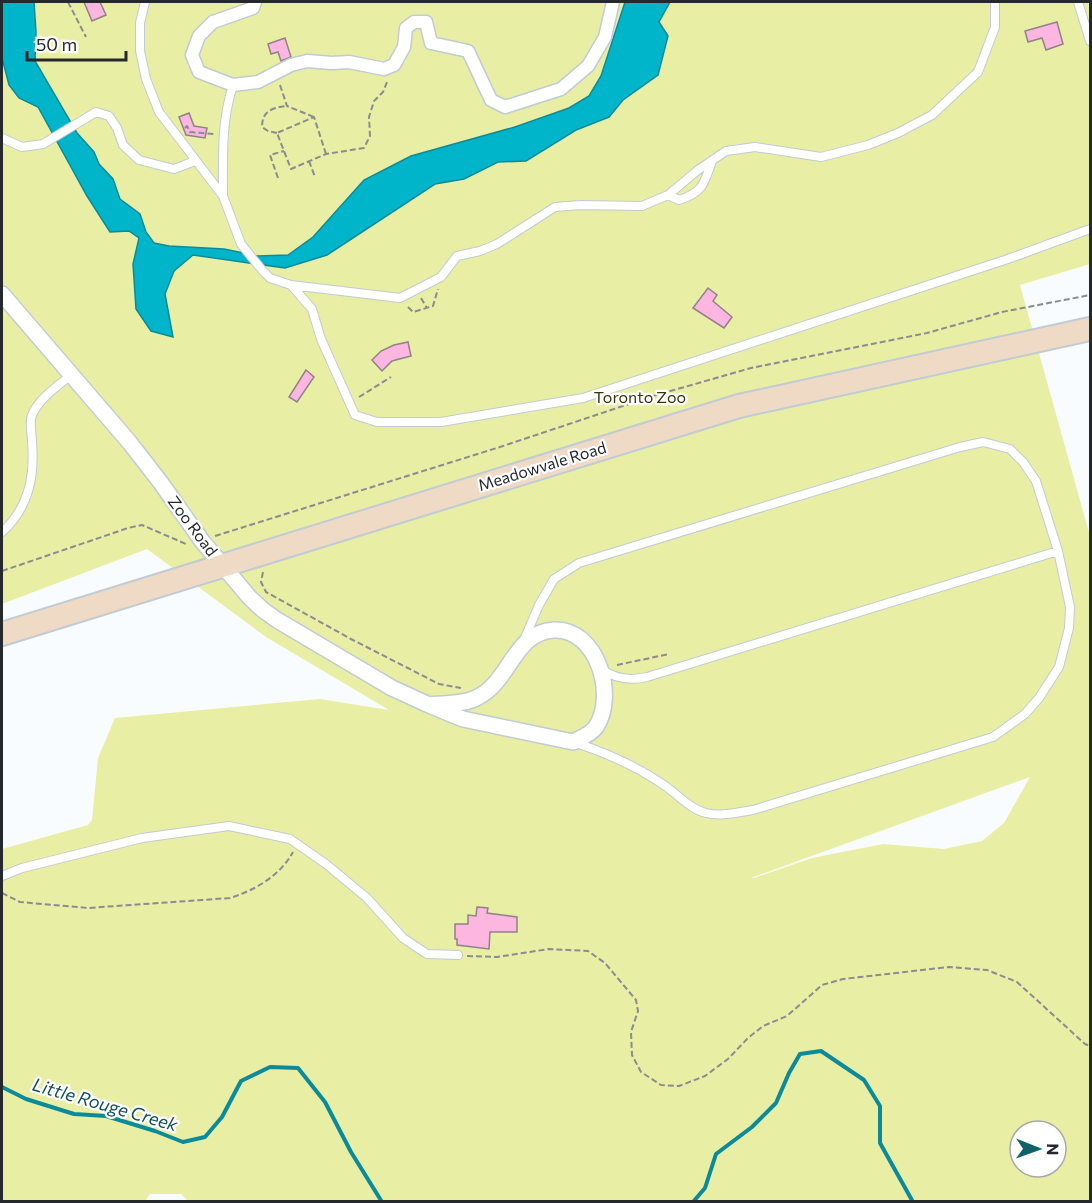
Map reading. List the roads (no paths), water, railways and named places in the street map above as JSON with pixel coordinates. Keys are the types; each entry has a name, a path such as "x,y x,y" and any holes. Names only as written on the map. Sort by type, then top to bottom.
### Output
{"main road":[{"name":"Meadowvale Road","path":"2,634 222,564 739,406 1090,328"}],"street":[{"path":"255,2 253,8 213,22 199,36 192,55 199,72 233,85 258,82 291,65 308,61 349,62 384,69 394,65 404,47 406,28 414,22 426,22 431,42 468,51 491,100 504,107 561,88 588,66 604,37 613,2"},
{"name":"Zoo Road","path":"2,294 136,451 250,598 277,620 392,687 429,705 464,719 573,742"},
{"path":"429,705 477,699 496,685 523,644 536,634 546,631 569,632 579,637 608,667 604,681 602,712 595,728 573,742"}],"lane":[{"path":"145,2 140,23 140,51 146,79 159,112 223,196 241,243 262,270 270,279 291,285 400,298 441,278 457,256 480,251 497,244 555,207 642,206 668,195 726,151 755,147 821,157 868,145 898,133 932,115 978,72 995,27 995,2"},
{"path":"1078,2 1090,41"},
{"path":"223,196 223,135 226,107 233,85"},
{"path":"2,138 22,147 43,144 96,112 109,116 117,128 123,145 139,160 174,169 195,161"},
{"path":"668,195 679,200 693,195 704,184 713,160"},
{"path":"291,285 312,309 321,339 355,415 377,422 441,422 583,398 1090,229"},
{"path":"2,532 21,510 30,486 34,459 31,416 42,400 71,375"},
{"path":"523,644 537,609 554,579 579,563 960,447 983,442 1011,449 1036,481 1058,551 1070,607 1069,628 1059,667 1039,698 1025,714 993,737 753,810 721,814 706,813 694,808 665,785 635,766 573,742"},
{"path":"608,667 610,675 620,678 634,680 647,677 1058,551"},
{"path":"2,876 22,868 142,838 229,826 290,839 326,864 367,898 403,938 428,954 458,955"}],"water":[{"path":"2,2 34,2 35,61 77,133 113,179 120,199 140,214 146,232 154,243 224,249 258,256 288,255 313,237 364,180 411,156 515,127 569,108 589,96 601,76 625,2 670,2 659,22 668,36 658,75 623,100 609,117 576,130 526,161 498,162 464,179 435,184 327,255 285,268 193,255 174,271 165,294 173,337 151,331 136,309 133,264 139,238 129,231 110,232 87,196 38,107 19,98 9,85 2,58"}],"waterway":[{"name":"Little Rouge Creek","path":"693,1202 705,1188 716,1154 752,1127 776,1103 800,1054 821,1051 864,1080 880,1106 880,1143 913,1202"},
{"name":"Little Rouge Creek","path":"2,1087 26,1099 74,1114 106,1116 183,1142 205,1137 222,1117 241,1081 270,1067 298,1068 325,1102 351,1152 382,1202"}],"park label":[{"name":"Toronto Zoo","path":"640,397"}]}
